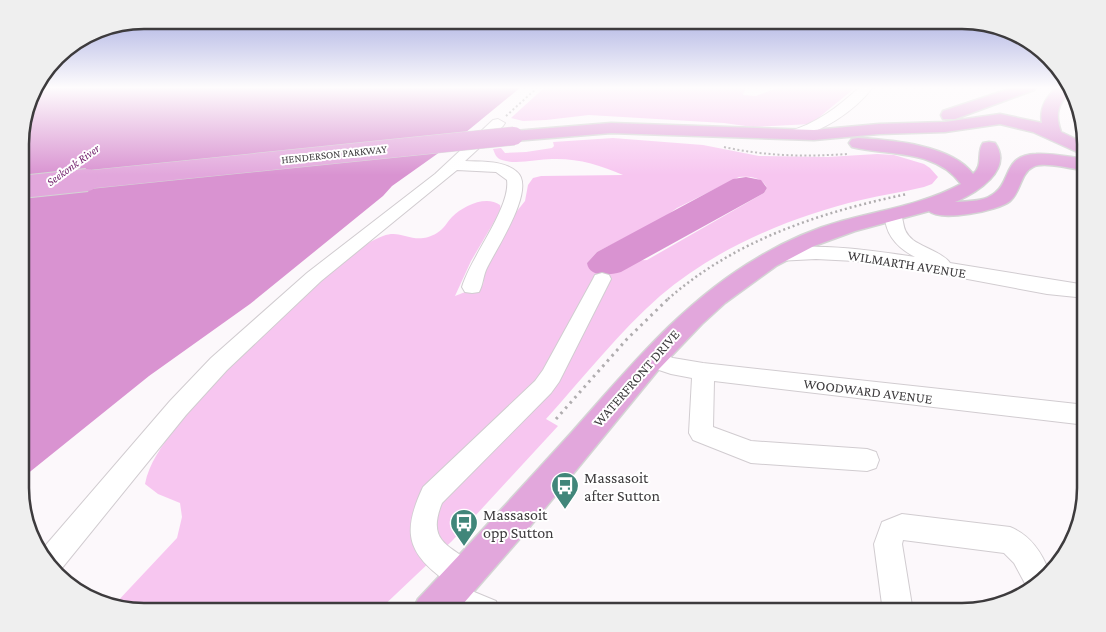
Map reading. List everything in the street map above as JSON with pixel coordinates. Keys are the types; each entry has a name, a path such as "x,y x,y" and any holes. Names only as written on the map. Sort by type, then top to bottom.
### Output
{"main road":[{"path":"929,128 947,116"},
{"path":"979,144 972,127 984,121 1003,116"},
{"path":"1039,159 1054,158 1062,153 1064,148 1055,137 1049,116"},
{"name":"HENDERSON PARKWAY","path":"29,186 506,129 648,129 792,135 929,128 984,121 1026,123 1077,148"},
{"name":"HENDERSON PARKWAY","path":"648,129 767,143 843,148 922,137 979,144 1012,155 1077,164"},
{"name":"WATERFRONT DRIVE","path":"447,594 652,359 702,307 739,279 777,255 838,229 893,215 947,198 972,186 988,171 990,162 979,144"},
{"path":"843,148 887,146 924,154 953,167 964,175 972,186"},
{"name":"WATERFRONT DRIVE","path":"893,215 996,201 1010,189 1017,169 1026,162 1039,159"}],"street":[{"path":"792,135 815,128 832,116"},
{"path":"837,116 837,120 842,125 853,129 870,130"},
{"path":"52,559 178,408 219,364 314,277 454,165 506,129"},
{"path":"454,165 499,168 507,171 515,180 516,187 512,203 476,272 472,286"},
{"name":"WILMARTH AVENUE","path":"893,215 896,230 908,245 942,263 976,275"},
{"name":"WILMARTH AVENUE","path":"777,255 812,253 852,254 1023,284 1077,291"},
{"path":"466,603 447,594 437,558 426,544 424,527 425,509 432,495 543,387 551,376 602,279"},
{"name":"WOODWARD AVENUE","path":"652,359 671,366 702,371 1077,414"},
{"path":"702,371 701,433 752,452 867,460"},
{"path":"897,603 888,544 892,531 902,527 1010,540 1024,553 1037,576"}],"path":[{"path":"506,129 516,116"},
{"path":"721,146 746,152 813,155 843,148"},
{"path":"556,419 654,312 686,285 714,265 797,223 856,205 908,194"}],"shaded area":[{"path":"513,116 576,116 523,121 511,118"},
{"path":"614,116 820,116 811,124 753,127 724,123"},
{"path":"613,138 703,145 759,156 827,157 877,154 894,155 924,164 938,177 932,184 924,187 834,207 781,225 729,249 682,279 660,296 630,324 546,419 558,426 452,541 387,603 144,603 119,600 177,538 182,517 180,503 158,494 145,484 153,462 161,448 214,378 330,273 373,240 390,234 415,238 429,237 439,231 452,217 468,206 488,201 500,205 501,210 471,261 455,296 483,285 484,274 509,221 525,201 528,185 533,178 541,176 623,175 580,161 552,159 520,162 502,160 496,156 493,149 501,148 505,153 526,152 552,148 554,146 553,142","holes":["739,177 759,179 765,184 767,188 764,193 647,260 587,263 597,252 663,218 677,208"]}],"water":[{"name":"Seekonk River","path":"32,116 485,116 454,142 392,186 383,196 250,304 149,376 29,473 29,144"},
{"path":"746,177 761,180 767,188 764,193 621,272 601,274 589,268 587,263 597,252 733,179"}],"place":[{"name":"Massasoit after Sutton","path":"565,510"},
{"name":"Massasoit opp Sutton","path":"464,547"}]}
